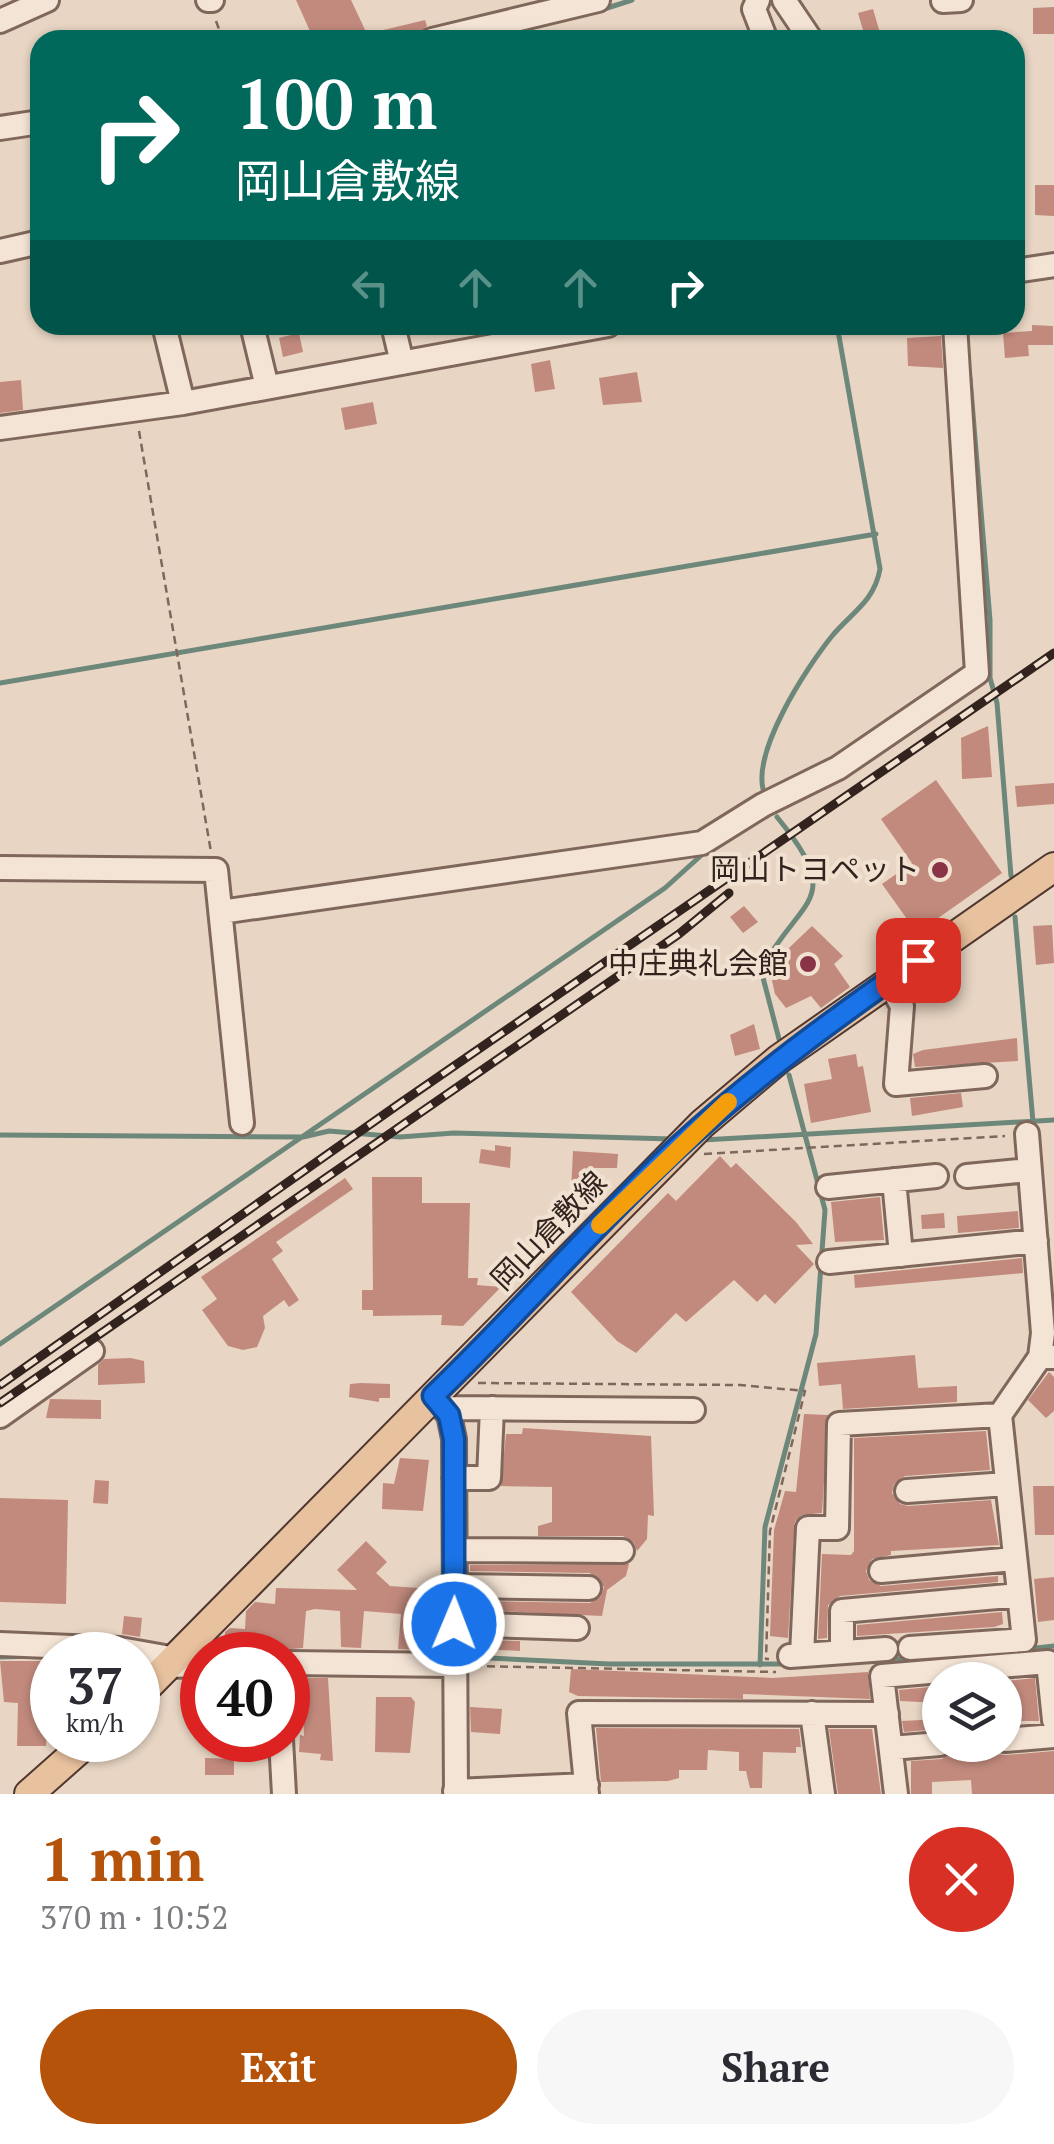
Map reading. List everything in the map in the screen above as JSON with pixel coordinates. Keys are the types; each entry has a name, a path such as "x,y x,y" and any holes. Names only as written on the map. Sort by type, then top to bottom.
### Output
{"main road":[{"name":"岡山倉敷線","path":"213,1632 439,1402 702,1124 779,1059 1054,867"},
{"path":"29,1794 65,1762"}],"street":[{"path":"0,21 47,0"},
{"path":"474,30 598,0"},
{"path":"758,0 754,10 762,30"},
{"path":"784,0 804,30"},
{"path":"943,1 961,0"},
{"path":"0,128 30,124"},
{"path":"0,251 30,244"},
{"path":"1025,269 1054,265"},
{"path":"166,335 183,403"},
{"path":"254,335 267,388"},
{"path":"395,335 402,363"},
{"path":"0,428 183,403 554,335"},
{"path":"228,911 702,843 768,802 838,768 977,673 957,335"},
{"path":"0,868 215,875 228,911 242,1123"},
{"path":"888,981 902,1006 896,1095 984,1076"},
{"path":"910,1648 1024,1640 1000,1415 1047,1357 1027,1134"},
{"path":"967,1176 1029,1170"},
{"path":"828,1187 936,1176"},
{"path":"894,1180 900,1255"},
{"path":"829,1262 1036,1241"},
{"path":"0,1416 92,1351"},
{"path":"693,1410 492,1408 439,1402 454,1439 456,1793 587,1790 579,1713 887,1714"},
{"path":"454,1478 489,1478 492,1408"},
{"path":"886,1649 783,1660 808,1528 837,1528 839,1424 1000,1415"},
{"path":"907,1490 1008,1484"},
{"path":"454,1550 622,1551"},
{"path":"881,1571 1014,1559"},
{"path":"454,1586 589,1588"},
{"path":"842,1652 842,1611 1018,1595"},
{"path":"454,1624 577,1628"},
{"path":"0,1644 120,1648 180,1662"},
{"path":"896,1794 882,1676 1048,1662 1054,1720"},
{"path":"310,1664 453,1665"},
{"path":"812,1714 823,1794"},
{"path":"1022,1739 1054,1736"},
{"path":"891,1748 922,1745"},
{"path":"283,1762 284,1794"}],"path":[{"path":"209,0 220,30"},
{"path":"136,410 215,875"},
{"path":"672,1152 809,1149 1027,1134"},
{"path":"467,1382 803,1390 770,1532 766,1659 783,1660"},
{"path":"453,1665 769,1671 783,1660"},
{"path":"769,1671 783,1660"}],"building":[{"path":"296,0 351,0 365,30 310,30"},
{"path":"1054,7 1054,34 1033,34 1033,8"},
{"path":"873,9 879,30 863,30 858,13"},
{"path":"425,20 427,26 423,30 384,30"},
{"path":"1035,185 1054,185 1054,216 1035,215"},
{"path":"1032,325 1053,326 1053,345 1028,345 1029,356 1005,358 1003,335 1025,335 1025,331 1032,331"},
{"path":"299,335 303,352 283,357 279,338"},
{"path":"941,336 943,368 908,366 907,338"},
{"path":"550,360 555,389 535,392 531,364"},
{"path":"637,372 642,402 603,405 599,378"},
{"path":"21,380 23,410 0,413 0,382"},
{"path":"373,402 377,424 345,430 341,408"},
{"path":"988,726 992,777 962,779 961,738"},
{"path":"936,780 1002,873 917,933 882,884 912,863 881,819"},
{"path":"1054,783 1054,804 1017,807 1015,786"},
{"path":"744,906 758,922 743,933 730,917"},
{"path":"1052,925 1054,963 1036,965 1033,926"},
{"path":"812,926 843,956 834,964 850,987 821,1008 811,996 786,1008 775,994 769,967"},
{"path":"754,1024 760,1049 735,1056 730,1035"},
{"path":"1017,1038 1018,1061 915,1067 913,1054 923,1050"},
{"path":"856,1054 858,1067 863,1066 871,1112 811,1123 804,1084 832,1079 828,1059"},
{"path":"961,1093 963,1107 912,1116 910,1098"},
{"path":"495,1145 511,1147 510,1168 479,1163 481,1149 495,1151"},
{"path":"573,1151 618,1154 617,1168 590,1168 589,1191 571,1190"},
{"path":"720,1156 731,1168 736,1163 796,1222 813,1244 796,1245 814,1264 775,1304 765,1294 757,1302 734,1280 686,1322 676,1313 636,1353 617,1341 571,1292 668,1193 676,1201"},
{"path":"372,1177 422,1177 422,1203 470,1203 468,1278 478,1278 477,1285 501,1287 463,1326 441,1325 442,1315 373,1316 373,1310 362,1310 362,1290 373,1290"},
{"path":"345,1178 353,1189 276,1242 283,1251 272,1259 299,1300 289,1307 284,1300 263,1316 265,1328 257,1347 243,1350 228,1346 202,1310 217,1299 201,1277"},
{"path":"880,1197 884,1240 835,1242 831,1202"},
{"path":"1018,1211 1019,1228 958,1233 957,1216"},
{"path":"944,1213 945,1228 922,1229 921,1215"},
{"path":"1022,1258 1023,1273 855,1288 854,1275"},
{"path":"915,1355 918,1388 957,1386 957,1402 843,1409 841,1384 819,1386 817,1363"},
{"path":"104,1359 144,1361 145,1383 98,1385 98,1365"},
{"path":"1049,1372 1054,1377 1054,1411 1046,1418 1028,1400"},
{"path":"350,1384 390,1384 390,1398 379,1398 379,1402 349,1397"},
{"path":"50,1399 101,1400 101,1419 46,1418"},
{"path":"804,1414 828,1415 822,1513 802,1515 795,1521 788,1638 770,1636 774,1530 785,1491 796,1492"},
{"path":"523,1428 651,1436 654,1516 648,1515 647,1539 637,1551 634,1543 623,1536 538,1536 538,1526 552,1522 552,1487 501,1486 506,1434 522,1434"},
{"path":"986,1431 990,1470 905,1476 894,1484 892,1493 900,1504 908,1506 991,1500 999,1545 891,1551 891,1555 872,1559 866,1571 869,1580 881,1586 998,1576 998,1582 840,1596 828,1605 827,1638 818,1639 822,1554 851,1555 854,1551 854,1438"},
{"path":"400,1458 429,1460 423,1511 382,1509 383,1483 394,1484"},
{"path":"95,1480 109,1481 108,1504 93,1503"},
{"path":"1033,1486 1054,1486 1054,1535 1035,1535"},
{"path":"0,1498 68,1500 66,1604 0,1602"},
{"path":"366,1541 387,1562 376,1573 390,1586 433,1589 429,1650 398,1649 401,1614 364,1611 361,1648 341,1647 340,1611 306,1611 304,1632 225,1632 230,1628 245,1629 246,1611 255,1602 275,1604 276,1588 357,1590 337,1570"},
{"path":"629,1564 626,1576 607,1590 602,1616 474,1610 475,1601 590,1603 601,1596 604,1587 590,1573 470,1571 470,1565"},
{"path":"1054,1577 1054,1620 1038,1622 1034,1579"},
{"path":"1002,1612 1003,1624 994,1627 857,1636 857,1625"},
{"path":"124,1616 142,1618 141,1632 122,1632"},
{"path":"482,1640 520,1641 520,1651 482,1649"},
{"path":"0,1661 30,1661 30,1746 17,1746 18,1703 4,1702"},
{"path":"571,1669 773,1678 868,1672 870,1699 743,1694 743,1699 578,1696 569,1692"},
{"path":"310,1678 328,1678 333,1761 320,1760 321,1754 310,1753"},
{"path":"1035,1678 1039,1721 1022,1721 1022,1679"},
{"path":"922,1688 922,1702 900,1701 899,1690"},
{"path":"376,1697 411,1697 415,1702 410,1753 375,1752"},
{"path":"470,1707 502,1709 500,1734 471,1732"},
{"path":"922,1720 922,1730 904,1732 902,1721"},
{"path":"596,1728 799,1729 801,1747 796,1747 796,1753 763,1752 762,1788 750,1788 746,1771 739,1771 739,1752 708,1750 707,1770 679,1770 679,1778 668,1781 601,1782"},
{"path":"829,1729 872,1729 881,1794 838,1794"},
{"path":"1054,1751 1054,1794 972,1794 971,1780 932,1782 932,1794 911,1794 911,1761 1022,1762 1022,1754"},
{"path":"205,1762 234,1762 234,1775 205,1775"}],"waterway":[{"path":"601,10 632,0"},
{"path":"519,30 590,13"},
{"path":"765,795 765,758 783,712 821,650 873,590 880,569 839,335"},
{"path":"970,378 990,620 990,678 997,703 1011,876"},
{"path":"0,683 876,534"},
{"path":"777,817 810,867 813,884 802,912 761,970 779,1039"},
{"path":"0,1344 665,888 706,851"},
{"path":"1015,917 1033,1122"},
{"path":"760,1665 765,1527 816,1334 825,1210 789,1075"},
{"path":"703,1140 1054,1120"},
{"path":"0,1135 303,1137 329,1131 400,1137 454,1133 672,1139"},
{"path":"1027,1649 1054,1646"},
{"path":"0,1657 30,1656"},
{"path":"467,1657 609,1664 787,1664"},
{"path":"883,1660 911,1658"}],"railway":[{"path":"0,1385 399,1104 1054,653"},
{"path":"0,1403 679,934 729,893"}],"slow traffic":[{"path":"600,1225 728,1102"}],"place":[{"name":"岡山トヨペット","path":"940,870"},
{"name":"中庄典礼会館","path":"808,964"}],"route":[{"path":"454,1624 454,1439 449,1415 433,1396 638,1185 717,1111 779,1059 918,960"}]}
